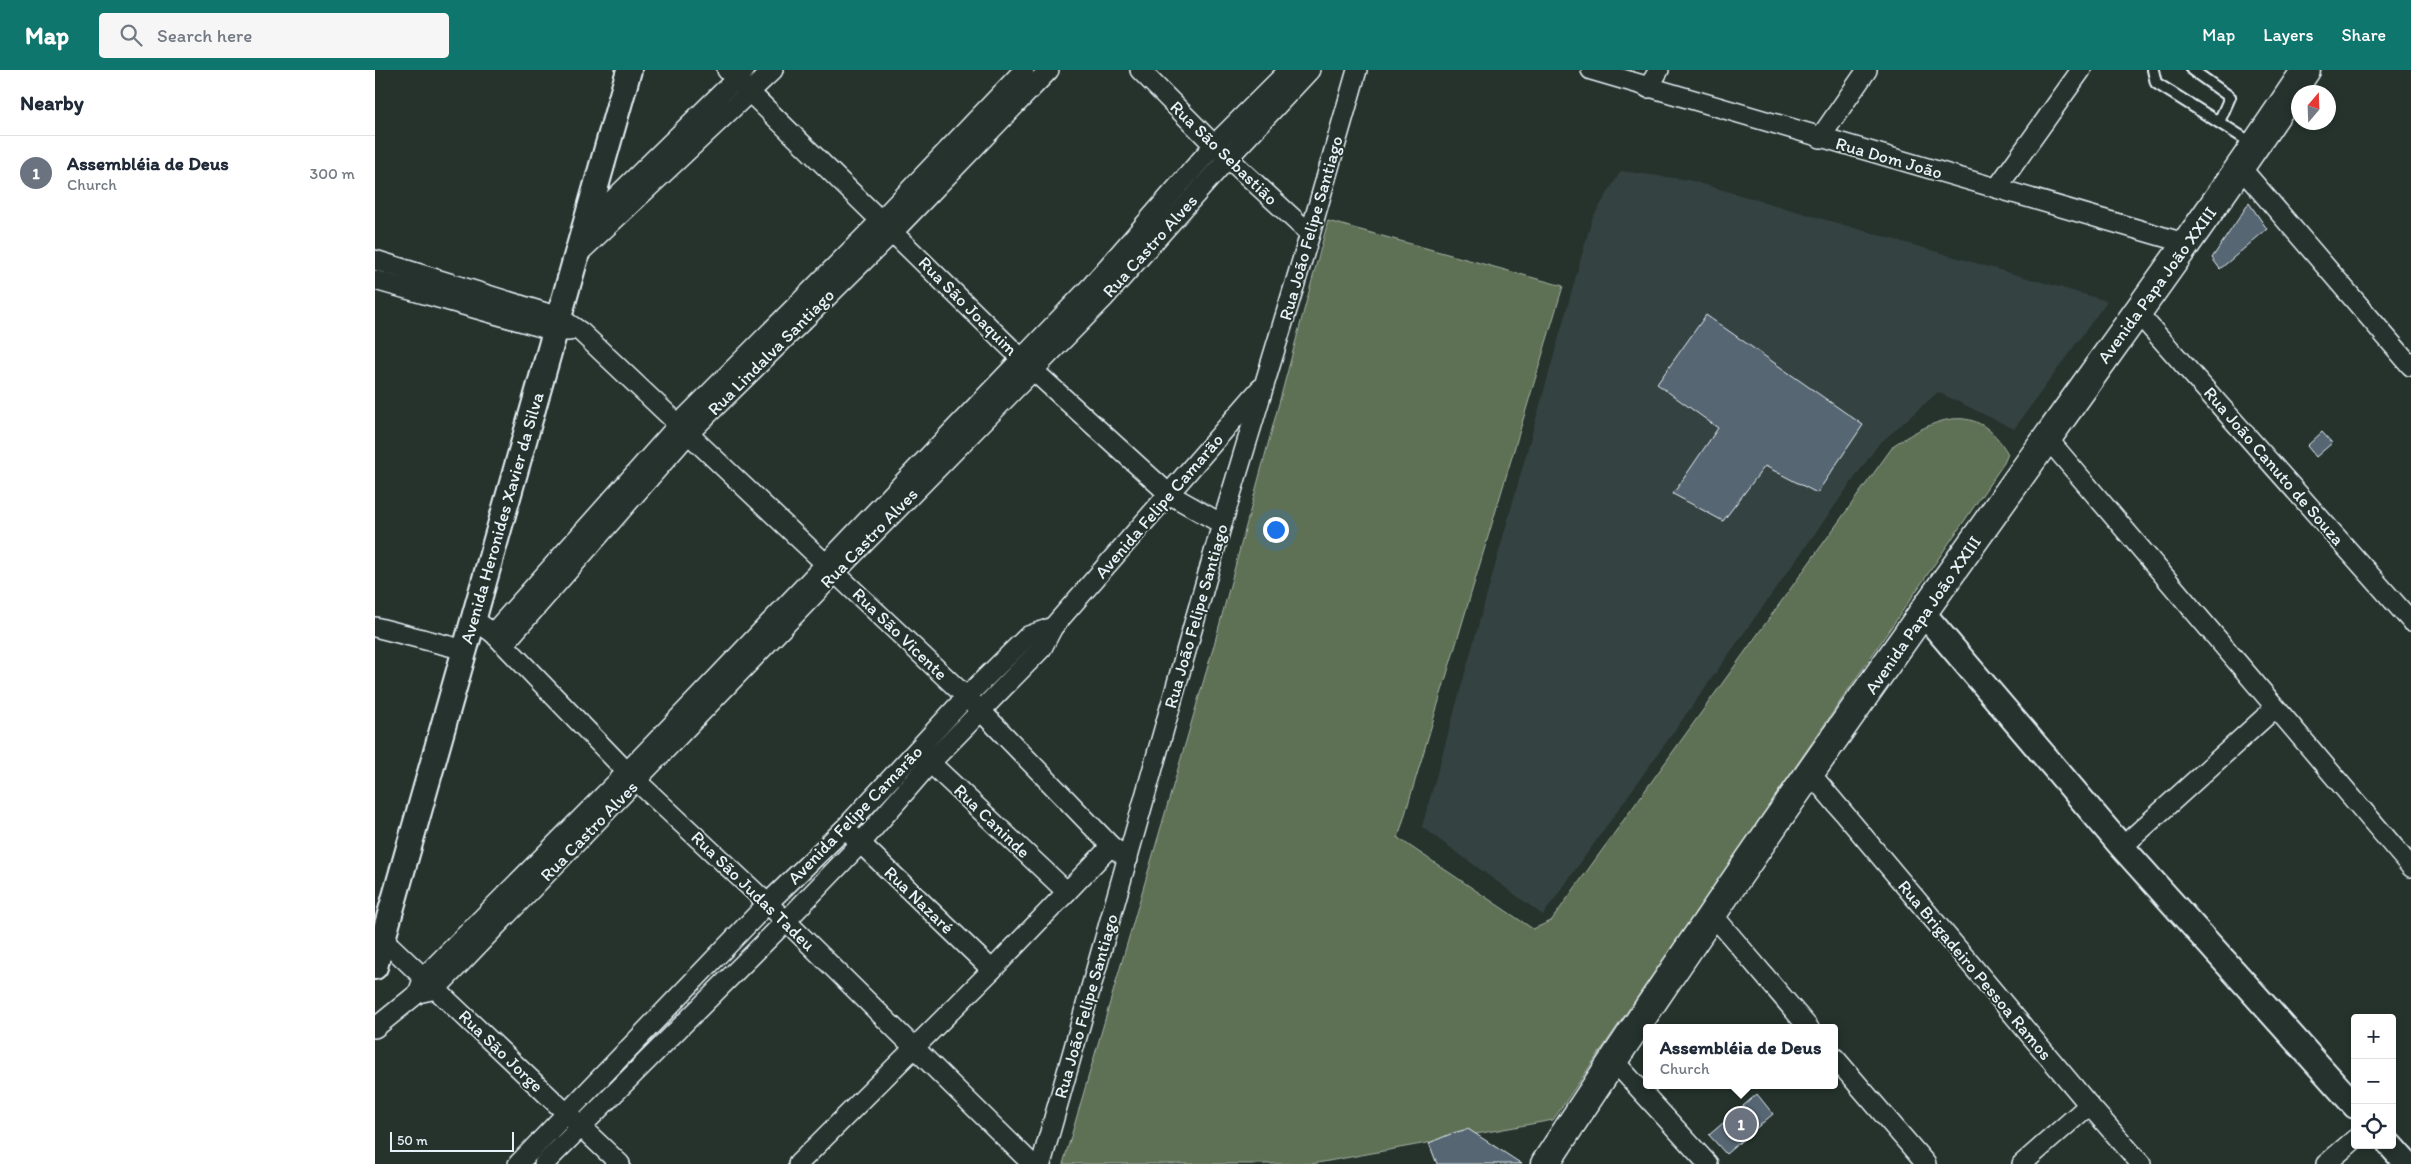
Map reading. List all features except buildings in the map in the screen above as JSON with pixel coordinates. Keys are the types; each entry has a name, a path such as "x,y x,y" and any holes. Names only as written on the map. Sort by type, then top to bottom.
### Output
{"main road":[{"name":"Avenida Papa João XXIII","path":"1545,1164 1613,1060 1811,774 2047,438 2249,157 2306,70"}],"street":[{"name":"Avenida Heronides Xavier da Silva","path":"375,967 629,70"},
{"path":"577,255 773,70"},
{"name":"Rua Lindalva Santiago","path":"887,226 1024,70"},
{"name":"Rua Lindalva Santiago","path":"499,639 684,428 887,226 1049,70"},
{"name":"Rua São Sebastião","path":"1140,70 1221,152 1310,234"},
{"name":"Rua Castro Alves","path":"375,1028 426,986 632,776 831,567 1099,291 1221,152 1289,70"},
{"name":"Rua Castro Alves","path":"1221,152 1310,70"},
{"name":"Rua João Felipe Santiago","path":"1041,1164 1222,524 1310,234 1357,70"},
{"path":"1648,88 1659,70"},
{"path":"1821,138 1867,70"},
{"path":"1997,188 2081,70"},
{"name":"Rua Dom João","path":"1598,71 1648,88 2187,244"},
{"path":"585,227 736,73"},
{"name":"Rua São Joaquim","path":"736,73 750,93 1028,365 1169,494 1222,524"},
{"path":"2249,157 2411,366"},
{"path":"375,260 557,324"},
{"path":"375,280 557,324"},
{"name":"Rua João Canuto de Souza","path":"2137,312 2404,600 2411,621"},
{"name":"Rua São Vicente","path":"557,324 581,332 684,428 981,711 1111,846 1128,859"},
{"name":"Avenida Felipe Camarão","path":"518,1164 769,903 845,828 924,756 981,711 1042,648 1053,627 1264,385"},
{"path":"2047,438 2411,867"},
{"path":"1923,613 2122,847 2353,1104"},
{"name":"Rua São Judas Tadeu","path":"473,619 499,639 632,776 769,903 1032,1164"},
{"path":"375,627 465,650"},
{"name":"Avenida Felipe Camarão","path":"544,1164 860,844 966,697 1028,636 1053,627"},
{"path":"2122,847 2275,708"},
{"name":"Rua Caninde","path":"924,756 1067,892"},
{"name":"Rua Brigadeiro Pessoa Ramos","path":"1811,774 2089,1105 2141,1164"},
{"name":"Rua Nazaré","path":"845,828 993,970"},
{"path":"798,1164 993,970 1111,846"},
{"path":"1713,915 1806,1024"},
{"name":"Rua São Jorge","path":"383,939 426,986 581,1126 620,1164"},
{"path":"1613,1060 1708,1164"},
{"path":"1838,1062 1925,1164"},
{"path":"2022,1164 2089,1105"},
{"path":"2326,1164 2351,1142"},
{"path":"2394,1149 2407,1164"}],"lane":[{"path":"2153,70 2156,82 2219,122 2249,157"},
{"path":"2193,70 2230,97 2219,122"}],"shaded area":[{"path":"1621,171 1688,180 2107,301 2014,429 1938,392 1878,445 1543,915 1422,827 1592,219"}],"green space":[{"path":"1328,221 1563,286 1398,838 1533,929 1551,921 1894,445 1925,427 1940,421 1969,420 1983,426 1996,437 2008,454 2004,463 1553,1120 1312,1164 1063,1164 1214,645"}],"place":[{"name":"Assembléia de Deus","path":"1741,1124"}]}
